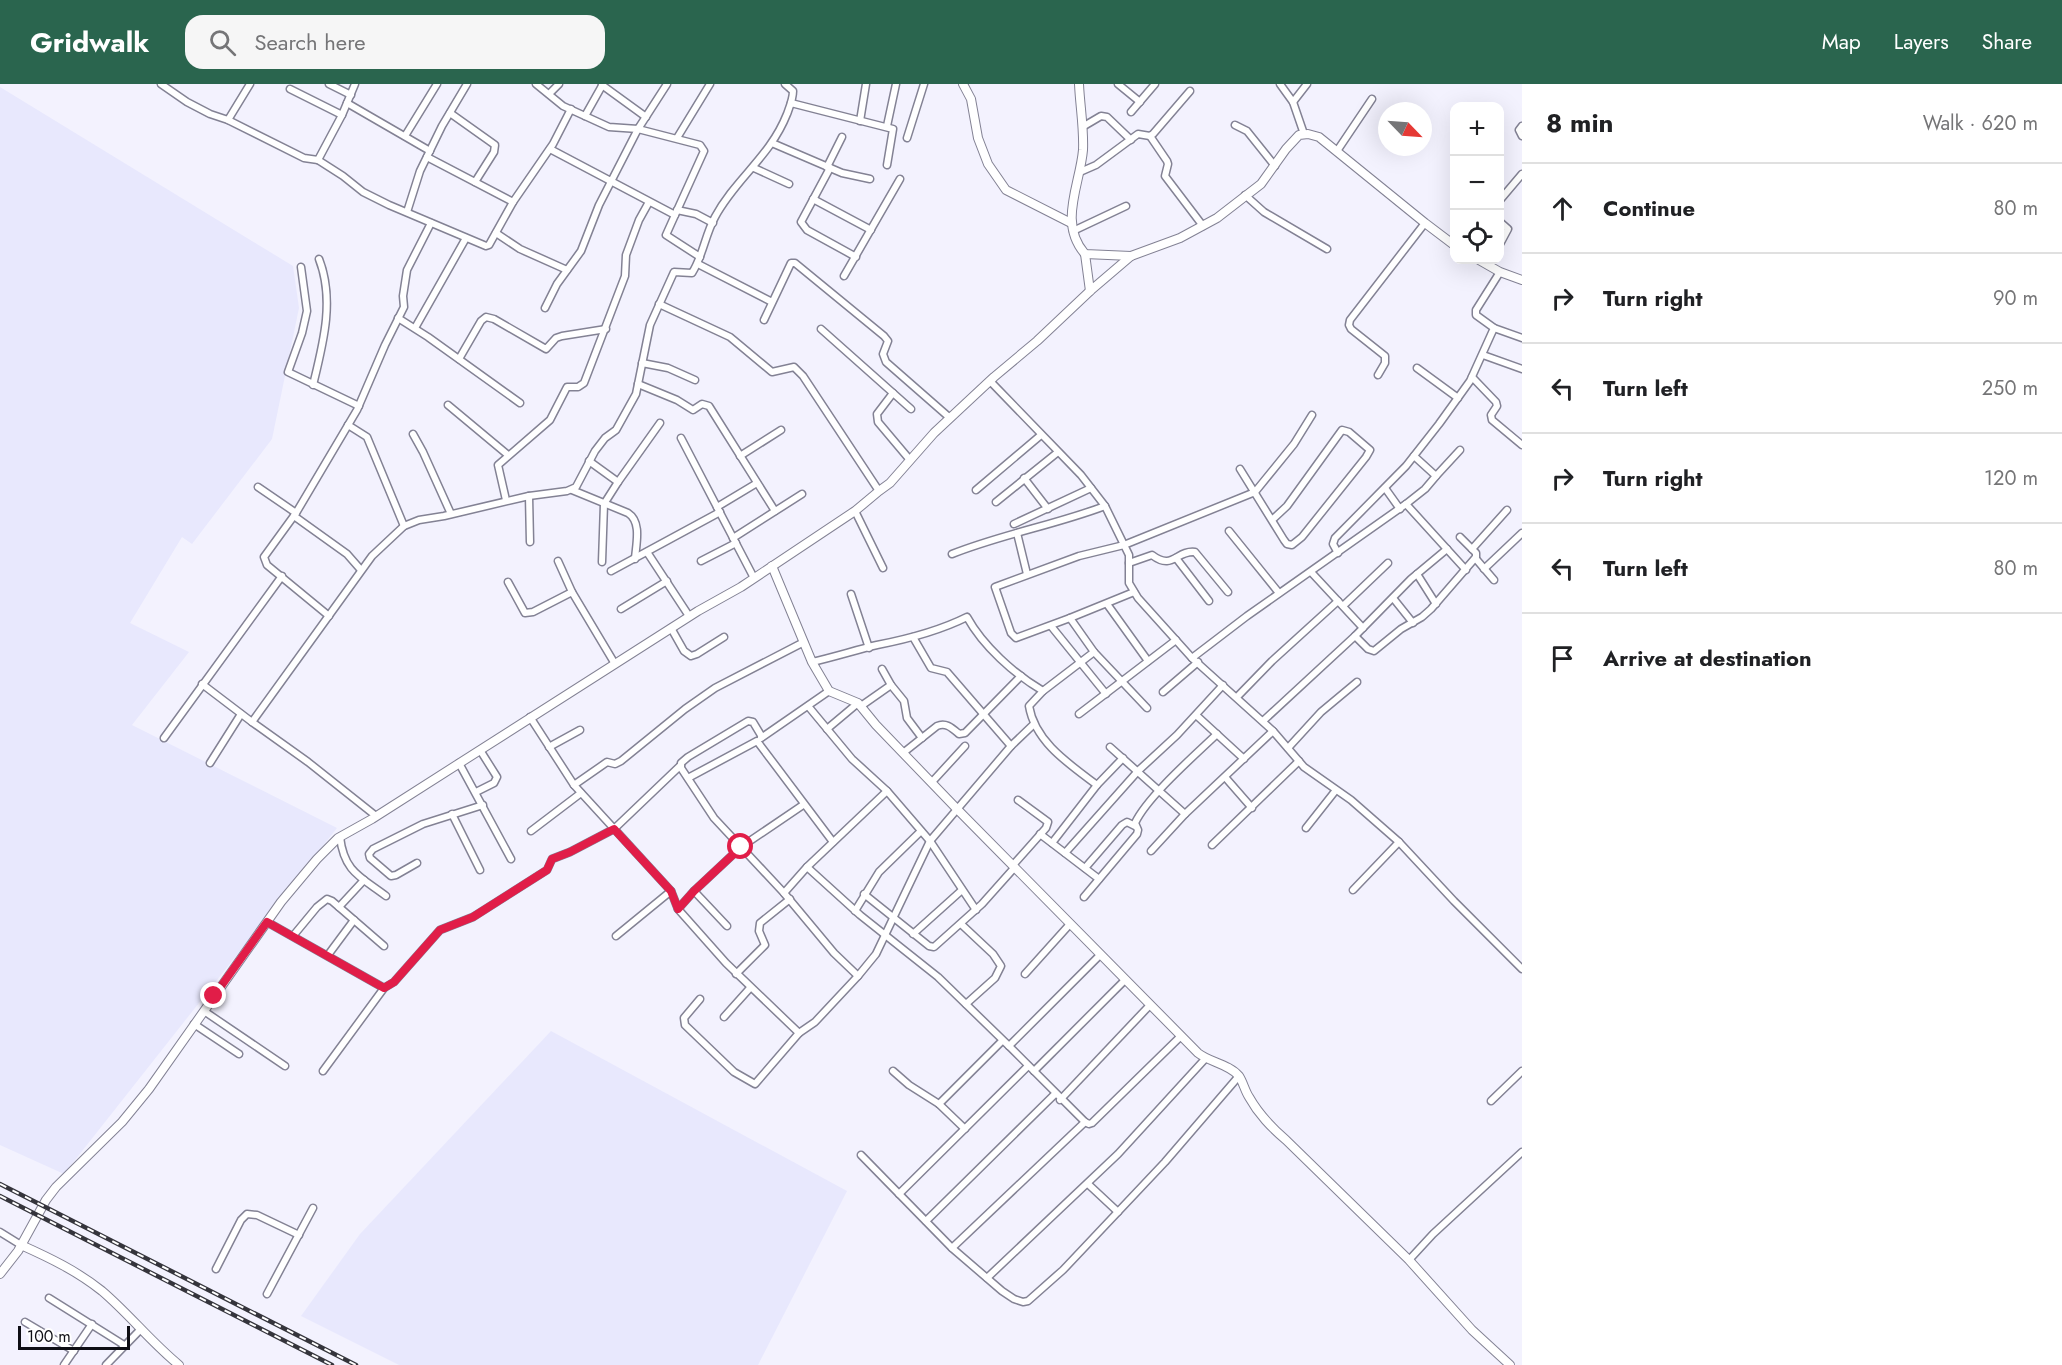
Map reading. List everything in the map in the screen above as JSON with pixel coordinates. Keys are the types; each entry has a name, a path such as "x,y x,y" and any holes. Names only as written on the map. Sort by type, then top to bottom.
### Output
{"street":[{"path":"161,84 186,102 304,158 318,160 363,192 407,213 488,246 513,202 550,149 571,109"},
{"path":"228,120 250,84"},
{"path":"328,84 351,95"},
{"path":"318,160 342,115 355,84"},
{"path":"405,136 437,84"},
{"path":"407,213 420,171 467,84"},
{"path":"536,84 563,106 609,127 638,129 700,145 704,151 666,236 700,256"},
{"path":"549,94 559,84"},
{"path":"545,308 557,284 581,251 593,218 638,129 667,84"},
{"path":"677,138 710,84"},
{"path":"572,490 576,487 594,451 621,422 636,394 650,326 674,272 692,273 698,264 712,223 730,193 754,168 772,143 791,103 793,91 785,84"},
{"path":"860,121 866,84"},
{"path":"886,126 896,84"},
{"path":"908,138 924,84"},
{"path":"963,84 971,99 978,138 988,164 1006,190 1072,227"},
{"path":"1079,84 1084,126 1080,172 1073,201 1072,227 1085,254 1090,291"},
{"path":"1118,84 1140,102"},
{"path":"1131,112 1155,84"},
{"path":"1280,84 1293,102 1304,134"},
{"path":"1293,102 1307,84"},
{"path":"585,116 602,85 646,117"},
{"path":"290,89 342,115"},
{"path":"1150,136 1190,91"},
{"path":"1337,151 1372,99"},
{"path":"347,103 405,136 428,154 513,202"},
{"path":"791,103 886,126 893,131 887,165"},
{"path":"450,112 495,145 494,152 475,182"},
{"path":"1084,126 1103,116 1111,119 1131,140"},
{"path":"1235,125 1248,131 1275,166"},
{"path":"1522,126 1519,130 1522,136"},
{"path":"1080,172 1096,165 1138,134 1150,136 1167,161 1165,176 1203,226"},
{"path":"0,1274 21,1245 46,1200 122,1122 149,1089 267,922 317,859 340,837 689,616 754,578 855,511 879,491 950,418 990,381 1131,256 1180,238 1217,218 1261,184 1299,135 1308,134 1319,137 1450,241"},
{"path":"842,137 802,218 807,230 856,257"},
{"path":"772,143 828,168 870,179"},
{"path":"550,149 649,202 676,213 696,214 712,223"},
{"path":"754,168 789,184"},
{"path":"1504,195 1522,174"},
{"path":"844,276 900,179"},
{"path":"1245,195 1264,212 1327,249"},
{"path":"813,198 871,231"},
{"path":"506,500 498,469 500,461 521,447 550,420 567,387 578,387 584,383 625,276 626,255 639,220 649,202"},
{"path":"1072,227 1126,206"},
{"path":"329,616 267,565 264,557 295,514 359,406 404,307 403,296 407,270 431,223"},
{"path":"1377,375 1385,363 1385,356 1351,329 1350,321 1425,223"},
{"path":"496,233 520,249 567,270"},
{"path":"415,328 466,238"},
{"path":"1085,254 1131,256"},
{"path":"313,385 328,312 325,273 320,260"},
{"path":"764,320 789,265 793,262 798,264 884,336 888,341 883,354 886,362 950,418"},
{"path":"698,264 772,302"},
{"path":"1489,264 1500,272 1522,280"},
{"path":"301,267 307,311 288,372 359,406"},
{"path":"1500,272 1475,312 1494,328 1522,338"},
{"path":"658,304 730,338 772,372 777,373 795,367 879,491"},
{"path":"459,359 481,321 486,317 494,319 546,350 556,338 606,328"},
{"path":"398,318 520,403"},
{"path":"1338,553 1333,542 1345,526 1385,488 1414,456 1458,398 1472,377 1494,328"},
{"path":"820,329 911,409"},
{"path":"1483,355 1522,369"},
{"path":"642,363 668,368 695,380"},
{"path":"1417,368 1458,398"},
{"path":"1472,377 1497,404 1491,415 1492,420 1522,446"},
{"path":"990,381 1058,452 1105,506 1129,555 1129,583 1134,592 1176,640 1263,721 1316,777 1351,800 1400,842 1454,901 1522,969"},
{"path":"639,384 669,396 693,410 702,404 706,405 775,511"},
{"path":"893,393 877,414 878,422 910,460"},
{"path":"448,405 508,455"},
{"path":"1134,592 1019,639 1014,638 1011,633 995,586 1096,550 1124,545 1255,492 1294,444 1312,415"},
{"path":"602,562 604,504 660,423"},
{"path":"348,425 367,437 404,526"},
{"path":"740,456 781,430"},
{"path":"1240,469 1287,544 1296,542 1360,465 1369,452 1369,448 1342,430 1287,506 1272,520"},
{"path":"412,434 438,483 451,514"},
{"path":"976,489 1041,435"},
{"path":"681,438 754,578"},
{"path":"1163,692 1195,660 1279,593 1425,489 1460,450"},
{"path":"996,502 1058,452"},
{"path":"1414,456 1436,476"},
{"path":"589,461 618,482"},
{"path":"1024,478 1048,509"},
{"path":"611,571 719,510 757,483"},
{"path":"258,487 347,554 362,570"},
{"path":"1014,524 1091,488"},
{"path":"1385,488 1466,570"},
{"path":"252,722 372,556 404,526 419,520 506,500 572,490 628,513 636,519 635,559"},
{"path":"701,561 802,494"},
{"path":"529,496 530,542"},
{"path":"952,554 975,545 1083,515 1105,506"},
{"path":"1472,549 1507,510"},
{"path":"855,511 883,568"},
{"path":"1228,531 1279,593"},
{"path":"1017,533 1027,574"},
{"path":"1484,569 1522,533"},
{"path":"1460,537 1476,553 1476,559 1494,580"},
{"path":"1263,721 1355,636 1417,574 1447,549"},
{"path":"647,552 689,616"},
{"path":"1129,563 1152,555 1160,561 1166,561 1188,552 1195,552 1227,592"},
{"path":"1176,558 1209,601"},
{"path":"1355,636 1368,649 1374,651 1401,629 1422,618 1476,559"},
{"path":"558,561 572,592 615,664"},
{"path":"1237,697 1272,661 1388,563"},
{"path":"772,566 812,662 830,691 860,704 956,808 1181,1036 1205,1059 1239,1076 1264,1122 1286,1140 1409,1260 1472,1330 1510,1365"},
{"path":"1311,572 1363,628"},
{"path":"1417,574 1436,604"},
{"path":"164,738 282,576"},
{"path":"621,609 667,581"},
{"path":"508,582 525,613 533,612 572,592"},
{"path":"851,594 869,648"},
{"path":"1393,598 1413,623"},
{"path":"1107,604 1148,661"},
{"path":"812,662 913,637 949,626 967,617 975,632 1021,676 1042,691"},
{"path":"1070,618 1094,652 1147,708"},
{"path":"1051,626 1106,694"},
{"path":"671,628 684,651 691,656 724,637"},
{"path":"913,637 928,665 935,670 947,672 1011,746"},
{"path":"1080,714 1176,640"},
{"path":"574,785 608,762 615,764 621,761 685,709 715,688 804,642"},
{"path":"1094,652 1042,691 1029,706 1034,724 1048,746 1097,784"},
{"path":"882,669 904,701 907,718 922,738"},
{"path":"903,753 942,724 962,734 1021,676"},
{"path":"1288,748 1321,712 1357,682"},
{"path":"202,684 308,762 376,816"},
{"path":"827,729 860,704 891,685"},
{"path":"1065,853 1138,771 1178,735 1222,685"},
{"path":"688,778 759,739 830,691"},
{"path":"808,706 852,759 886,791 930,841 976,910"},
{"path":"210,763 241,714"},
{"path":"1196,715 1244,759"},
{"path":"530,717 574,785 671,891 678,909 736,974 799,1033"},
{"path":"322,1071 384,988 394,982 440,930 473,917 547,870 552,859 614,829 688,757 748,721 755,725 759,739 803,805 833,842"},
{"path":"700,999 684,1018 685,1025 734,1072 755,1084 799,1033 814,1022 876,954 930,841 1011,746 1034,724"},
{"path":"549,747 580,730"},
{"path":"1151,851 1185,814 1273,731"},
{"path":"1135,826 1136,820 1160,790 1217,734"},
{"path":"932,782 965,746"},
{"path":"1110,747 1185,814"},
{"path":"476,792 494,783 497,777 480,750"},
{"path":"1052,843 1097,784 1123,758"},
{"path":"1212,845 1299,761"},
{"path":"459,763 511,859"},
{"path":"681,765 714,818 790,899 834,953 858,976"},
{"path":"1225,777 1252,808"},
{"path":"1306,828 1336,790"},
{"path":"784,893 807,867 886,791"},
{"path":"531,831 581,793"},
{"path":"864,894 913,934 934,947 976,910 1047,825 1047,820 1018,800"},
{"path":"417,862 391,876 370,858 369,854 373,849 423,824 483,805"},
{"path":"678,909 741,847 803,805"},
{"path":"452,814 480,870"},
{"path":"1083,897 1137,834 1138,830 1135,826 1127,822 1122,825 1084,868"},
{"path":"855,911 879,872 921,831"},
{"path":"1040,834 1099,879"},
{"path":"340,837 343,859 348,867 386,896"},
{"path":"1353,890 1400,842"},
{"path":"807,867 855,911 938,977 1034,1071 1060,1100 1089,1124 1099,1118 1181,1036"},
{"path":"339,907 364,880"},
{"path":"913,934 962,890"},
{"path":"616,936 671,891"},
{"path":"694,891 728,926"},
{"path":"293,936 324,900 329,899 384,946"},
{"path":"736,974 765,945 759,931 760,923 790,899"},
{"path":"328,955 354,920"},
{"path":"267,922 384,988"},
{"path":"961,924 993,954 1001,966 995,978 966,1004"},
{"path":"1025,974 1070,924"},
{"path":"1009,1046 1100,955"},
{"path":"1513,959 1522,955"},
{"path":"1034,1071 1125,980"},
{"path":"724,1017 750,988"},
{"path":"1060,1100 1150,1005"},
{"path":"204,1011 285,1066"},
{"path":"194,1024 239,1054"},
{"path":"939,1104 1002,1041"},
{"path":"987,1278 1088,1184 1205,1059"},
{"path":"899,1194 1028,1066"},
{"path":"893,1071 909,1085 939,1104 965,1129"},
{"path":"1491,1101 1522,1071"},
{"path":"861,1155 952,1248 1014,1299 1028,1301 1064,1270 1165,1162 1239,1076"},
{"path":"926,1221 1055,1094"},
{"path":"952,1248 1085,1122"},
{"path":"1409,1260 1433,1234 1522,1152"},
{"path":"1088,1184 1118,1212"},
{"path":"267,1294 313,1208"},
{"path":"216,1269 241,1220 248,1214 257,1215 299,1235"},
{"path":"0,1232 21,1245 63,1264 94,1286 179,1365"},
{"path":"49,1298 124,1346"},
{"path":"25,1322 74,1351"},
{"path":"64,1365 92,1324"},
{"path":"105,1365 140,1330"}],"shaded area":[{"path":"0,87 293,266 299,308 272,439 192,544 182,537 130,623 189,652 132,725 337,828 64,1174 0,1145"},
{"path":"551,1031 847,1191 758,1365 399,1365 301,1316 360,1234"}],"railway":[{"path":"0,1184 356,1365"},
{"path":"0,1196 332,1365"}],"route":[{"path":"214,996 267,922 384,988 394,982 440,930 473,917 547,870 552,859 614,829 671,891 678,909 741,847"}]}
